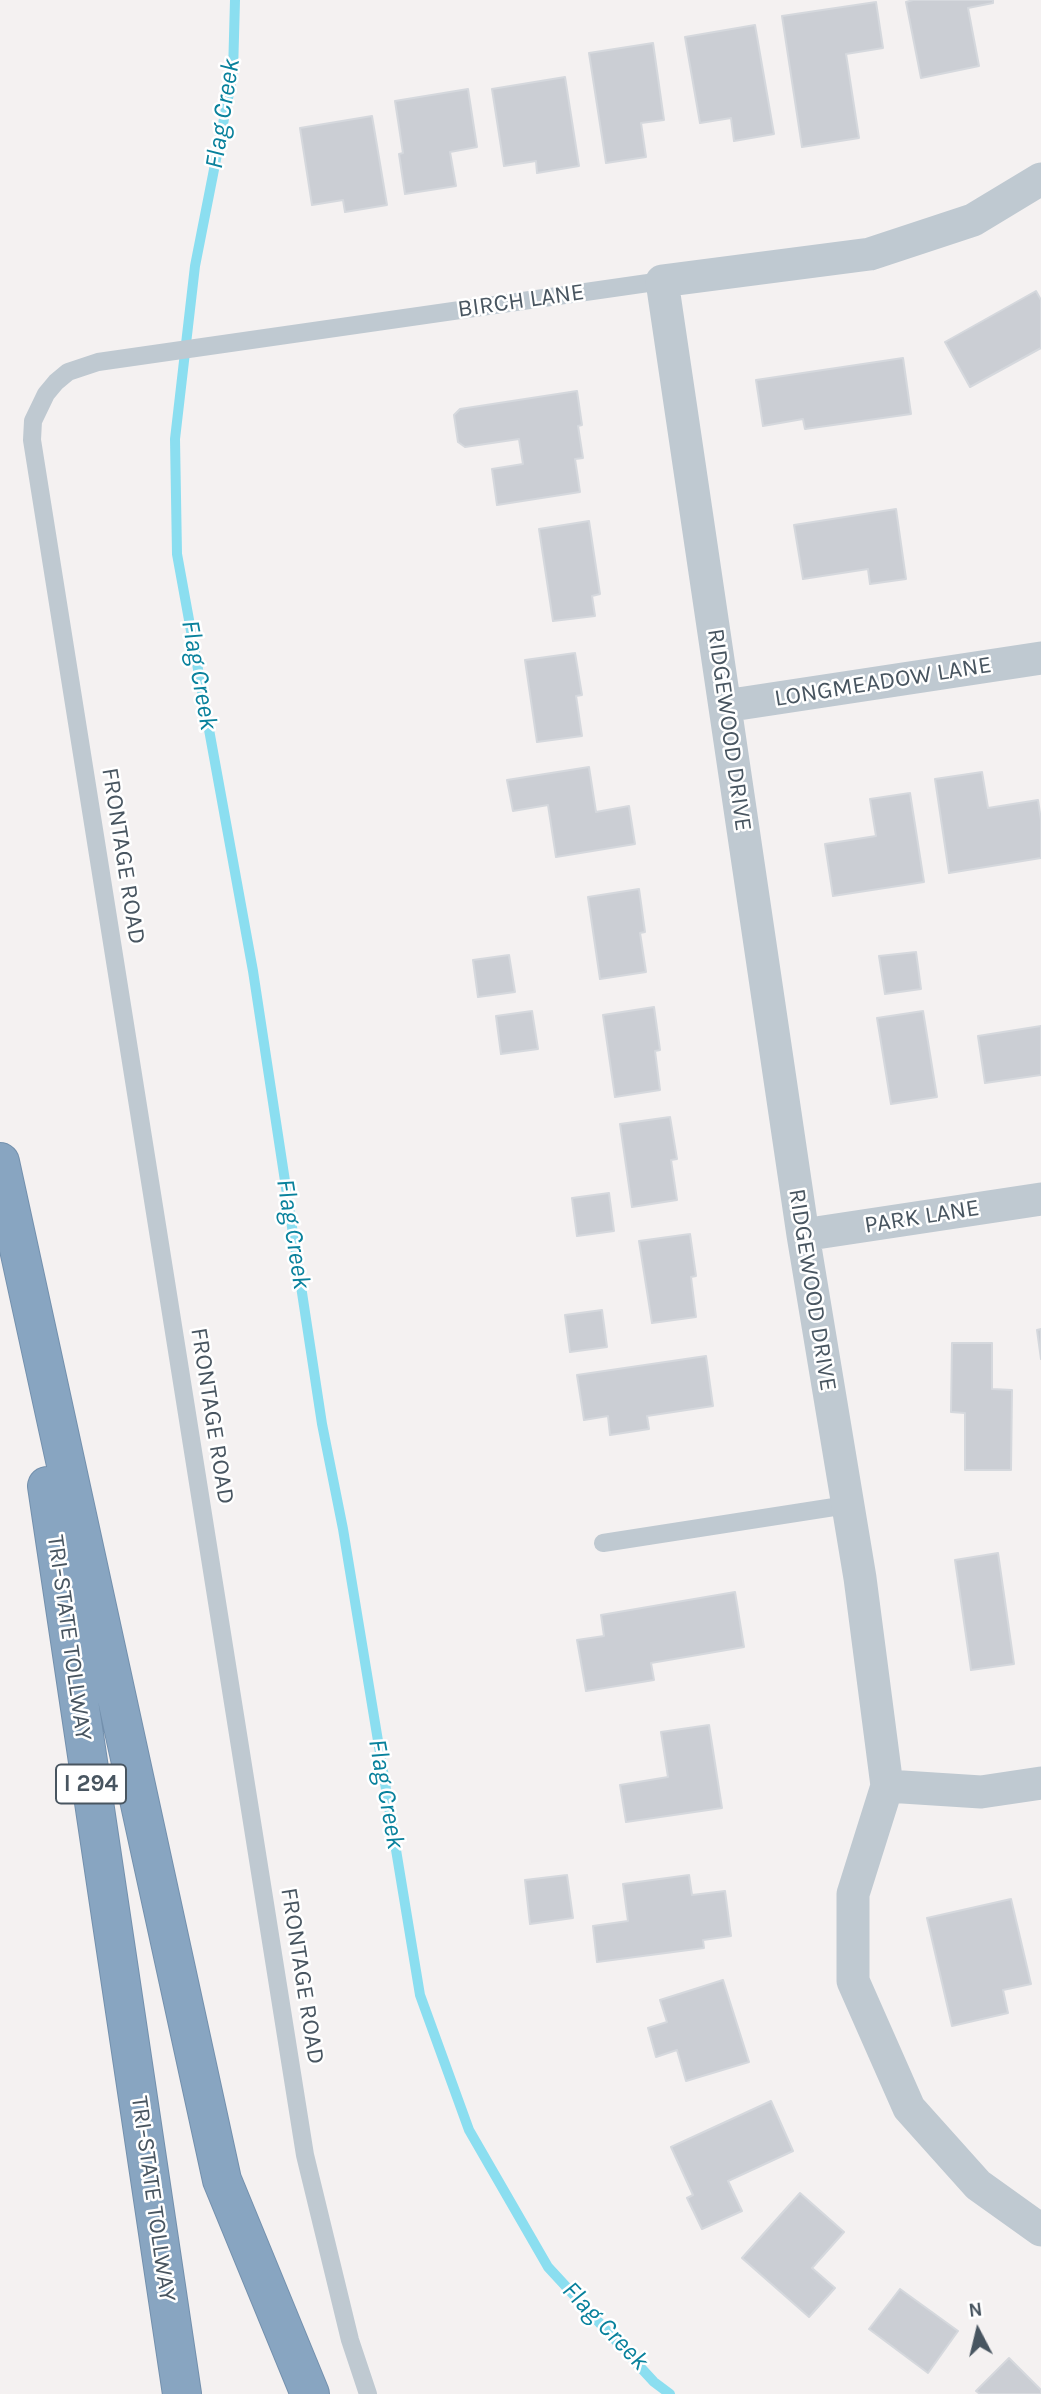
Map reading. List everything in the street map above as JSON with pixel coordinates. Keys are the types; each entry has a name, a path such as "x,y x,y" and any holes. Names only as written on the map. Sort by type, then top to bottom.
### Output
{"highway":[{"path":"0,1162 222,2180 310,2394"},
{"name":"TRI-STATE TOLLWAY","path":"0,1173 182,2394"}],"street":[{"name":"BIRCH LANE","path":"662,281 870,254 973,220 1041,179"},
{"name":"RIDGEWOOD DRIVE","path":"662,281 803,1235 860,1578 887,1786 853,1894 853,1981 909,2108 978,2185 1041,2230"},
{"name":"LONGMEADOW LANE","path":"725,706 1041,658"},
{"name":"PARK LANE","path":"803,1235 1041,1199"},
{"path":"887,1786 981,1791 1041,1783"}],"lane":[{"name":"BIRCH LANE","path":"32,440 33,421 46,394 68,372 98,362 662,281"},
{"name":"FRONTAGE ROAD","path":"32,440 305,2155 350,2340 368,2394"},
{"path":"603,1544 848,1505"}],"building":[{"path":"993,0 993,3 968,8 979,66 921,78 906,2"},
{"path":"876,2 883,48 846,54 859,138 802,147 782,16"},
{"path":"755,25 774,134 734,141 731,118 700,123 685,37"},
{"path":"653,43 664,120 641,123 646,157 606,163 589,53"},
{"path":"565,77 579,166 537,173 536,161 504,166 492,89"},
{"path":"468,89 477,147 450,152 456,186 405,194 399,154 403,153 395,101"},
{"path":"372,116 387,205 345,212 343,200 312,205 300,128"},
{"path":"1036,291 1041,300 1041,348 970,387 945,342"},
{"path":"903,358 911,414 805,429 803,419 763,426 756,380"},
{"path":"577,391 582,425 578,426 583,458 575,459 580,492 497,505 492,469 523,464 519,439 465,447 458,442 454,415 460,409"},
{"path":"896,509 906,579 870,584 868,569 803,579 794,525"},
{"path":"589,521 600,594 592,596 595,616 553,621 539,529"},
{"path":"575,653 582,695 576,696 582,736 537,742 525,660"},
{"path":"589,767 596,812 629,806 635,844 556,857 548,805 513,811 507,780"},
{"path":"982,772 988,808 1038,800 1041,858 949,873 935,779"},
{"path":"910,793 924,882 833,896 825,844 876,836 870,799"},
{"path":"639,889 645,932 640,933 646,972 600,979 588,897"},
{"path":"916,952 921,989 885,994 879,956"},
{"path":"509,955 515,992 478,997 473,960"},
{"path":"654,1007 660,1050 655,1051 660,1090 615,1097 603,1015"},
{"path":"532,1011 538,1049 501,1054 496,1016"},
{"path":"923,1011 937,1097 891,1104 877,1018"},
{"path":"1041,1026 1041,1075 985,1083 978,1036"},
{"path":"670,1117 677,1159 671,1160 677,1200 632,1207 620,1124"},
{"path":"609,1193 614,1231 577,1236 572,1198"},
{"path":"690,1234 696,1276 691,1277 696,1317 652,1323 639,1241"},
{"path":"602,1310 607,1347 570,1352 565,1315"},
{"path":"1041,1329 1041,1359 1037,1330"},
{"path":"952,1343 992,1343 992,1389 1012,1390 1011,1470 965,1470 965,1413 951,1412"},
{"path":"706,1356 713,1406 647,1416 649,1429 610,1435 608,1416 584,1420 577,1375"},
{"path":"998,1553 1014,1664 971,1670 955,1560"},
{"path":"735,1592 744,1647 651,1663 654,1680 586,1691 577,1640 604,1636 601,1615"},
{"path":"709,1725 722,1808 626,1822 620,1785 668,1777 661,1732"},
{"path":"567,1875 573,1918 530,1924 525,1880"},
{"path":"689,1875 692,1895 725,1891 731,1936 703,1940 704,1948 597,1962 593,1926 628,1921 623,1884"},
{"path":"1011,1899 1031,1984 1003,1990 1008,2013 952,2026 927,1918"},
{"path":"723,1980 749,2062 686,2081 677,2050 656,2057 648,2028 667,2022 660,2000"},
{"path":"771,2101 793,2151 728,2181 742,2211 702,2229 687,2198 693,2195 671,2147"},
{"path":"800,2193 844,2232 812,2268 835,2288 809,2317 742,2258"},
{"path":"900,2289 958,2331 928,2373 869,2329"},
{"path":"1009,2358 1041,2390 1041,2394 980,2394 976,2391"}],"waterway":[{"name":"Flag Creek","path":"235,0 233,73 195,266 175,439 177,554 253,971 322,1424 343,1529 420,1995 469,2130 548,2267 654,2382 670,2394"}]}
